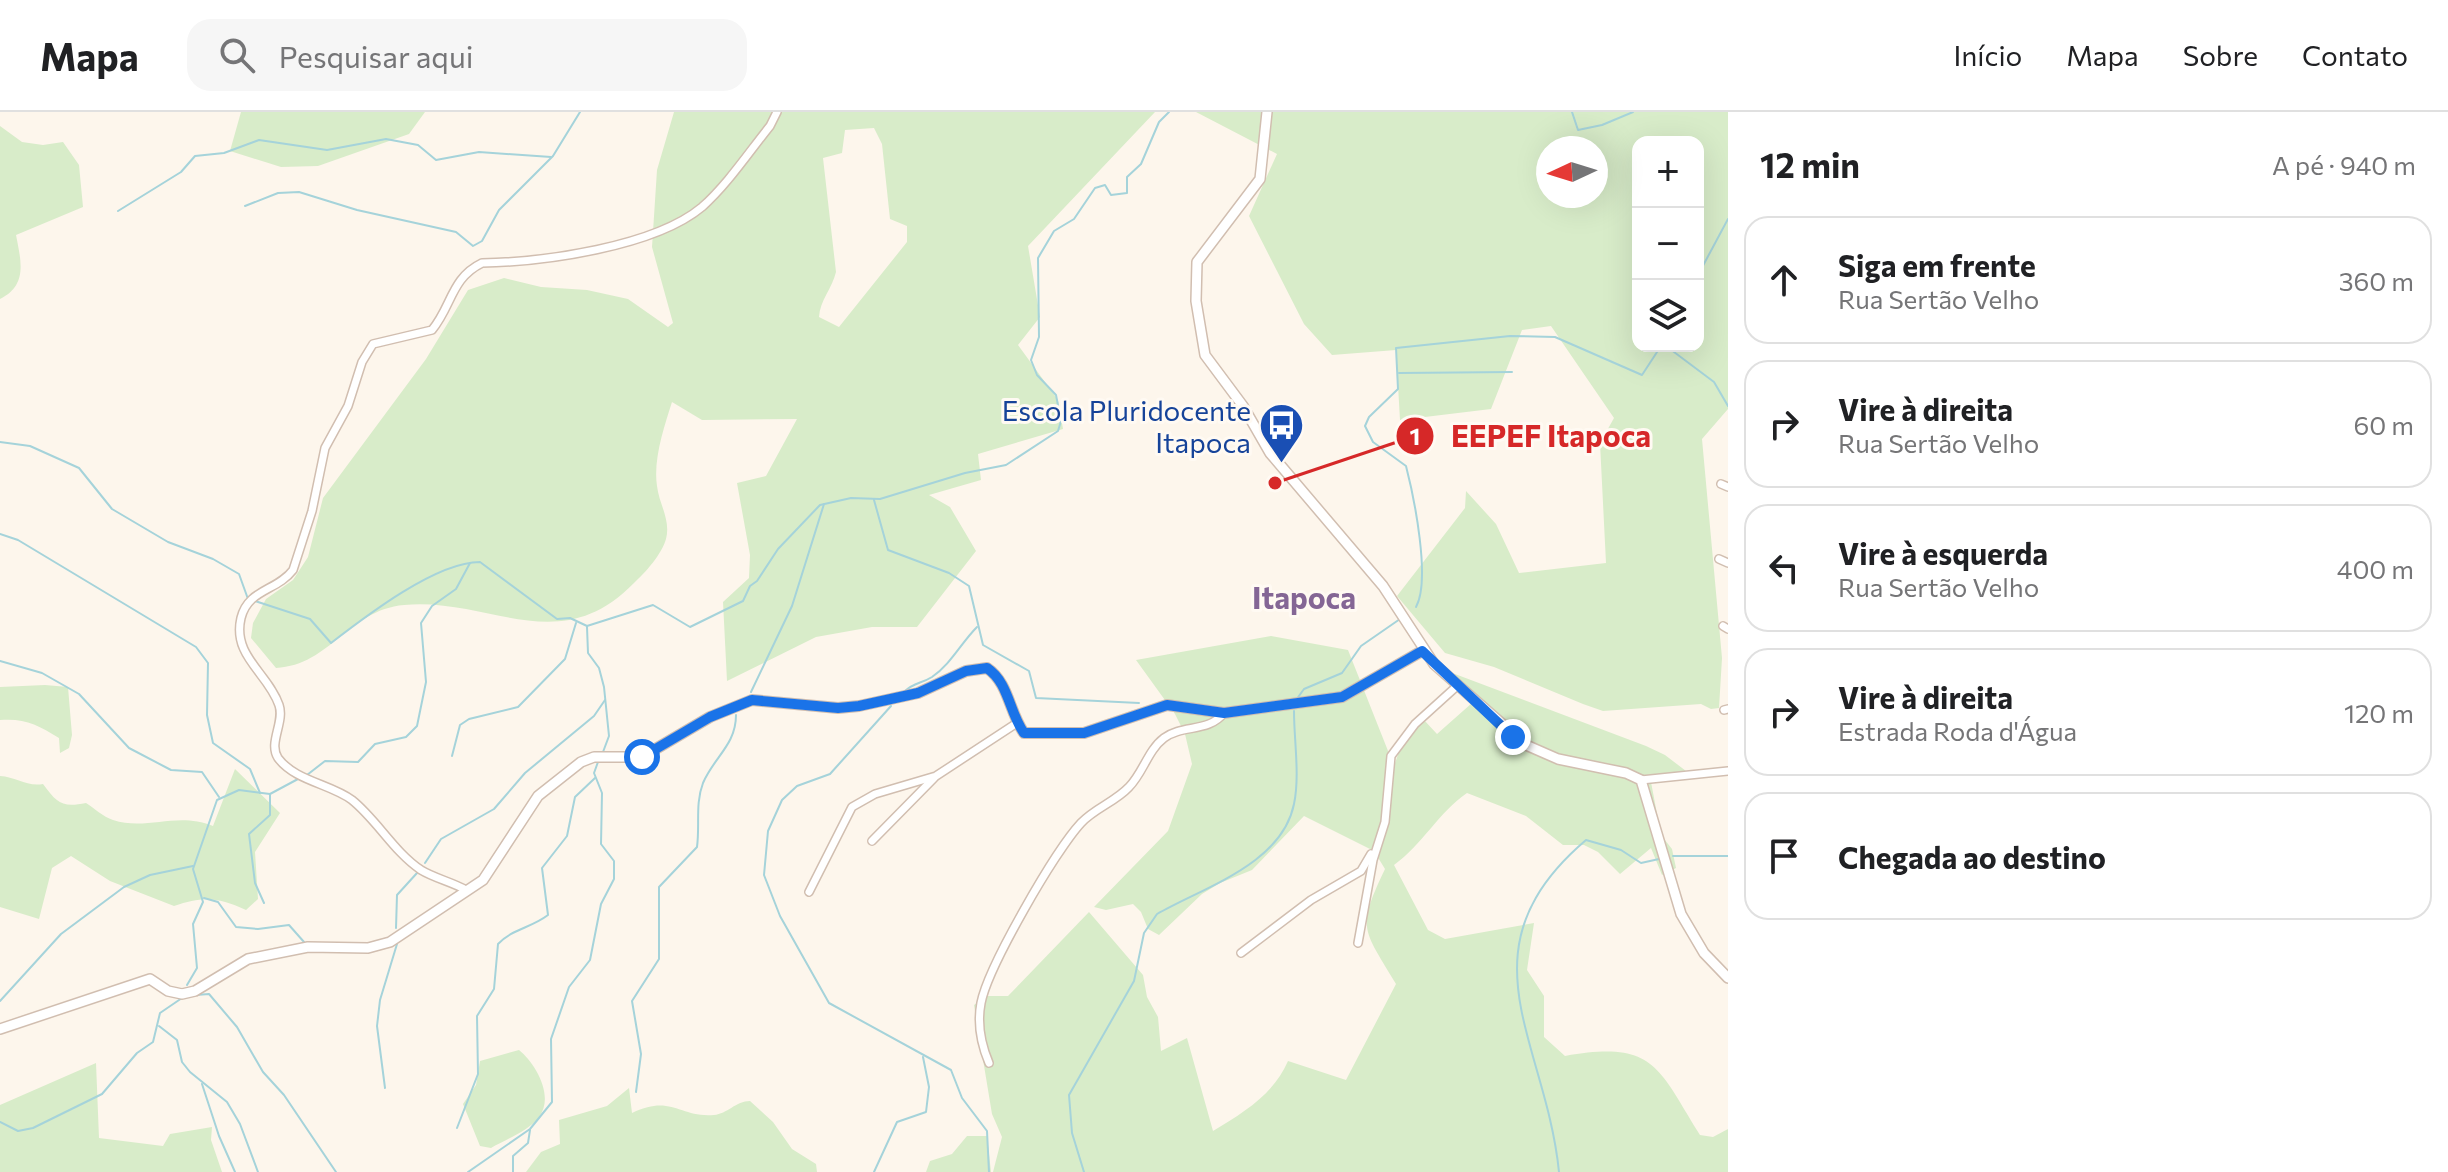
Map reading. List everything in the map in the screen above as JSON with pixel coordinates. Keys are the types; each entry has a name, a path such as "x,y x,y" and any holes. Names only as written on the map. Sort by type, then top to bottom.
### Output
{"street":[{"path":"466,890 421,870 350,799 319,785 280,760 274,750 281,714 278,702 248,660 242,644 240,621 252,597 287,577 293,570 312,511 325,448 348,406 362,362 373,344 387,338 432,330 456,284 469,269 482,263 580,253 661,231 681,221 707,202 767,131 777,112"},
{"path":"1267,112 1260,179 1197,262 1194,279 1202,349 1243,406 1270,453 1383,586 1422,651 1513,737 1534,749 1641,780 1728,771"},
{"path":"1719,559 1728,563"},
{"path":"0,1029 150,979 168,991 182,994 195,991 248,959 308,947 368,948 390,942 483,880 538,796 581,762 594,757 642,757 710,717 752,700 838,708 859,706 918,693 966,671 987,668 1004,684 1017,723 1024,733 1061,734 1110,727 1167,705 1224,713 1342,697 1422,651"},
{"path":"1358,943 1377,844 1385,822 1388,768 1393,751 1415,724 1457,686"},
{"path":"989,1063 980,1029 985,990 999,957 1074,831 1094,811 1128,789 1166,736 1208,726 1224,713"},
{"path":"872,841 936,776 1017,723"},
{"path":"809,892 852,807 875,794 936,776"},
{"path":"1641,780 1681,914 1704,953 1728,978"},
{"path":"1241,953 1311,900 1361,871 1377,844"}],"green space":[{"path":"241,112 425,112 409,134 318,166 281,167 230,151"},
{"path":"674,112 1155,112 1028,246 1040,317 1018,345 1058,400 1063,429 978,454 981,480 929,495 950,507 976,551 917,627 872,627 816,637 727,681 723,602 749,578 750,555 737,483 766,476 797,419 702,420 672,402 660,444 656,476 667,525 666,539 648,569 606,606 579,618 551,622 435,605 404,605 368,617 311,658 276,668 251,638 253,623 266,599 293,580 308,557 323,498 426,359 468,290 504,278 541,287 587,290 628,299 668,327 673,323 652,247 657,170","holes":["874,128 882,144 890,219 907,226 907,242 839,327 819,317 836,272 823,158 842,153 845,130"]},
{"path":"1196,112 1728,112 1728,409 1702,439 1722,658 1719,708 1711,709 1701,704 1603,711 1494,667 1445,653 1397,596 1465,508 1466,491 1496,524 1519,573 1606,563 1600,443 1614,418 1551,326 1522,330 1491,409 1400,420 1396,350 1332,355 1304,324 1249,216 1277,154"},
{"path":"0,126 22,142 43,145 63,142 79,165 83,207 16,235 21,263 19,279 15,287 0,299"},
{"path":"1271,636 1348,650 1394,766 1401,746 1424,720 1437,734 1472,703 1447,671 1646,746 1665,755 1686,771 1651,782 1661,835 1672,849 1676,868 1662,875 1651,848 1620,874 1598,852 1584,845 1563,845 1526,816 1467,793 1394,865 1428,930 1445,939 1534,923 1527,970 1544,996 1544,1037 1565,1056 1618,1052 1636,1056 1650,1064 1663,1076 1700,1135 1713,1137 1728,1129 1728,1172 993,1172 1002,1137 992,1114 974,1005 986,996 1008,996 1089,912 1143,975 1147,997 1158,1017 1161,1051 1187,1038 1213,1131 1266,1093 1288,1061 1346,1080 1396,984 1376,951 1367,928 1370,905 1385,869 1374,851 1304,816 1252,870 1202,894 1159,935 1148,929 1141,912 1133,904 1106,910 1094,907 1168,831 1192,764 1185,734 1175,714 1136,660"},
{"path":"0,687 68,687 72,735 69,748 60,753 59,738 44,729 24,721 0,720"},
{"path":"235,769 280,813 255,852 258,899 246,910 210,899 174,906 110,881 71,856 52,868 39,919 0,907 0,776 43,784 61,802 71,805 86,803 113,820 138,823 187,820 213,826"},
{"path":"519,1050 541,1080 545,1100 543,1109 535,1122 517,1134 491,1148 480,1146 463,1104 476,1085 480,1061"},
{"path":"96,1063 99,1138 163,1146 170,1134 212,1127 211,1140 222,1172 0,1172 0,1105"},
{"path":"629,1088 632,1113 666,1106 714,1115 750,1101 773,1122 792,1149 816,1164 817,1172 526,1172 541,1152 560,1144 559,1120 607,1106"},
{"path":"967,1136 987,1136 991,1172 926,1172 930,1161 952,1154"}],"waterway":[{"path":"245,206 278,193 299,192 357,210 456,232 473,246 482,241 499,210 553,156 580,112"},
{"path":"255,601 310,619 331,643 402,592 443,571 480,562 557,619 570,618 587,626 653,605 690,627 743,601 750,586 757,581 778,549 820,505 851,498 880,499 965,473 1006,465 1058,431 1061,421 1056,395 1037,375 1031,360 1039,337 1038,258 1054,231 1074,219 1095,188 1105,185 1111,195 1127,193 1127,177 1141,164 1159,122 1169,112"},
{"path":"1572,112 1578,130 1602,125 1633,112"},
{"path":"118,211 181,172 195,156 224,153 259,140 327,150 386,139 418,145 436,160 479,152 551,157"},
{"path":"1704,264 1728,219"},
{"path":"1416,607 1422,559 1406,466 1373,442 1365,426 1369,417 1398,389 1396,348 1510,336 1555,337 1642,375 1657,352"},
{"path":"1674,352 1714,382 1728,406"},
{"path":"1399,373 1512,372"},
{"path":"0,442 30,446 79,468 112,509 168,542 213,559 239,574 248,599"},
{"path":"874,500 888,550 949,573 969,586 983,645 1029,671 1036,698 1139,703"},
{"path":"751,692 792,606 824,504"},
{"path":"0,534 18,540 196,647 208,663 207,715 213,743 250,769 260,793"},
{"path":"307,775 325,761 358,762 375,744 406,737 417,726 426,682 421,623 432,606 456,589 470,563"},
{"path":"1296,700 1304,689 1342,673 1361,646 1400,619"},
{"path":"452,756 460,725 469,719 518,707 565,659 576,623"},
{"path":"587,627 588,653 599,668 604,687 609,736 603,752"},
{"path":"904,692 939,672 977,627"},
{"path":"0,661 42,673 79,694 129,748 171,770 202,772 219,797"},
{"path":"425,863 441,839 494,809 525,773 594,716 605,700"},
{"path":"891,706 830,774 797,786 782,800 768,831 764,875 780,916 829,1003 951,1070 962,1098 987,1131 989,1172"},
{"path":"1084,1172 1072,1133 1069,1095 1134,981 1144,933 1157,914 1218,883 1258,858 1287,825 1297,781 1294,711"},
{"path":"636,1092 641,1054 632,1001 659,959 659,887 697,847 698,807 703,783 732,735 736,715"},
{"path":"468,1172 530,1129 552,1102 551,1039 569,987 590,960 601,904 614,879 614,861 601,844 602,793 594,773 598,762"},
{"path":"457,1128 478,1074 477,1016 494,989 498,944 548,915 542,868 567,836 575,797 595,778"},
{"path":"187,985 197,968 193,924 203,902 193,869 217,800 239,790 270,794 298,779"},
{"path":"264,903 255,883 249,834 270,815 270,795"},
{"path":"1559,1172 1551,1124 1519,998 1517,959 1526,920 1547,880 1586,840 1621,850 1641,863 1659,859"},
{"path":"1673,856 1728,856"},
{"path":"0,1001 61,934 124,887 150,875 193,866"},
{"path":"396,928 397,895 417,873"},
{"path":"204,898 218,902 236,927 258,929 289,925 304,942"},
{"path":"385,1088 377,1026 380,1000 397,944"},
{"path":"196,995 209,994 237,1027 263,1072 284,1095 336,1172"},
{"path":"0,1122 18,1131 33,1128 102,1094 137,1053 153,1042 160,1013 182,998"},
{"path":"159,1026 177,1040 182,1062 190,1072 227,1102 240,1124 258,1172"},
{"path":"874,1172 897,1122 926,1112 929,1087 923,1057"},
{"path":"202,1084 235,1172"},
{"path":"513,1172 513,1156 528,1143 530,1130"}],"place":[{"name":"Escola Pluridocente Itapoca","path":"1282,465"},
{"name":"EEPEF Itapoca","path":"1275,483"}],"district":[{"name":"Itapoca","path":"1304,596"}],"route":[{"path":"642,757 710,717 752,700 838,708 859,706 918,693 966,671 987,668 1004,684 1012,716 1024,733 1049,735 1084,733 1110,727 1167,705 1224,713 1342,697 1422,651 1513,737"}]}
